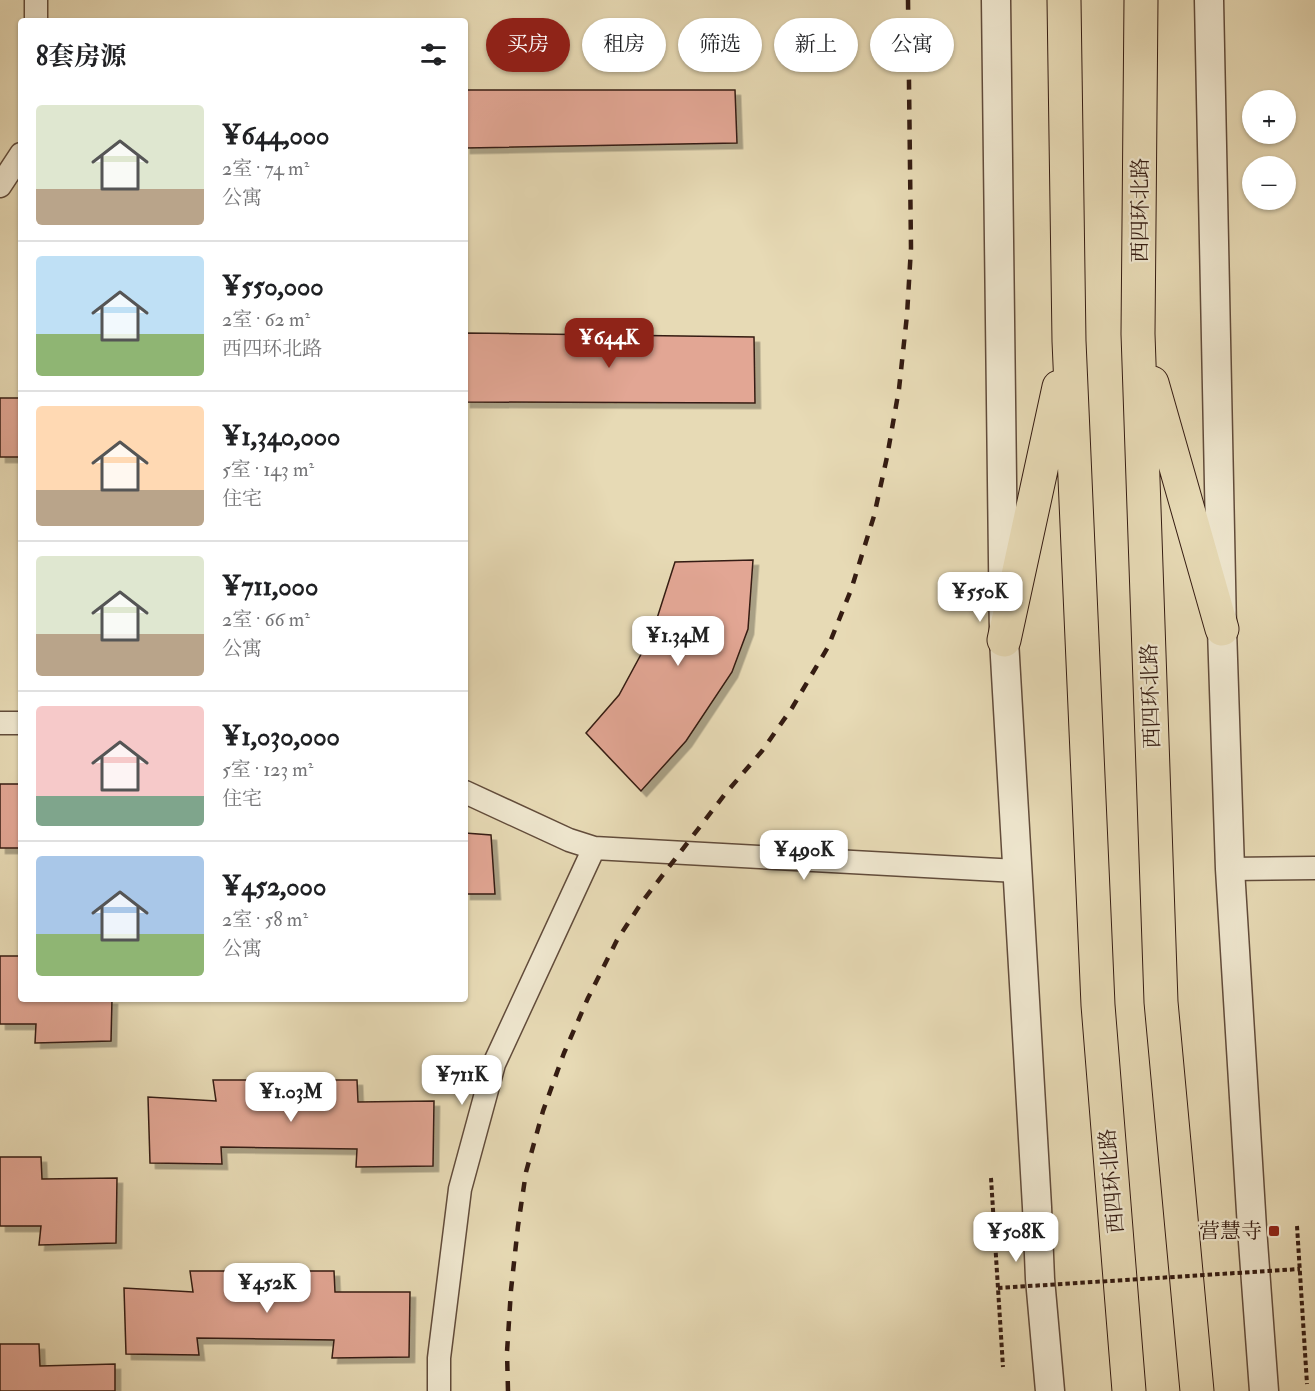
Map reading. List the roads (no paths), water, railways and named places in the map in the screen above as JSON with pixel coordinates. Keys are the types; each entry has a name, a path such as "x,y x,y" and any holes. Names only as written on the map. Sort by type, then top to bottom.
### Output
{"highway":[{"name":"西四环北路","path":"1064,0 1069,341 1098,1005 1129,1391"},
{"name":"西四环北路","path":"1141,0 1138,334 1161,1002 1197,1391"},
{"path":"1138,334 1222,629"},
{"path":"1004,640 1069,341"}],"street":[{"path":"36,0 36,18"},
{"path":"996,0 1004,640 1040,1279 1050,1391"},
{"path":"1209,0 1222,629 1230,869 1264,1391"},
{"path":"0,186 18,159"},
{"path":"0,723 18,723"},
{"path":"468,793 570,840 594,848 1017,871"},
{"path":"439,1391 439,1358 460,1189 494,1064 594,848"},
{"path":"1230,869 1315,868"}],"railway":[{"path":"508,1391 507,1352 511,1290 526,1172 543,1111 564,1053 617,940 642,902 725,794 762,751 792,708 828,647 851,590 874,516 899,389 907,315 911,248 908,0"}],"place":[{"name":"营慧寺","path":"1274,1231"}]}
